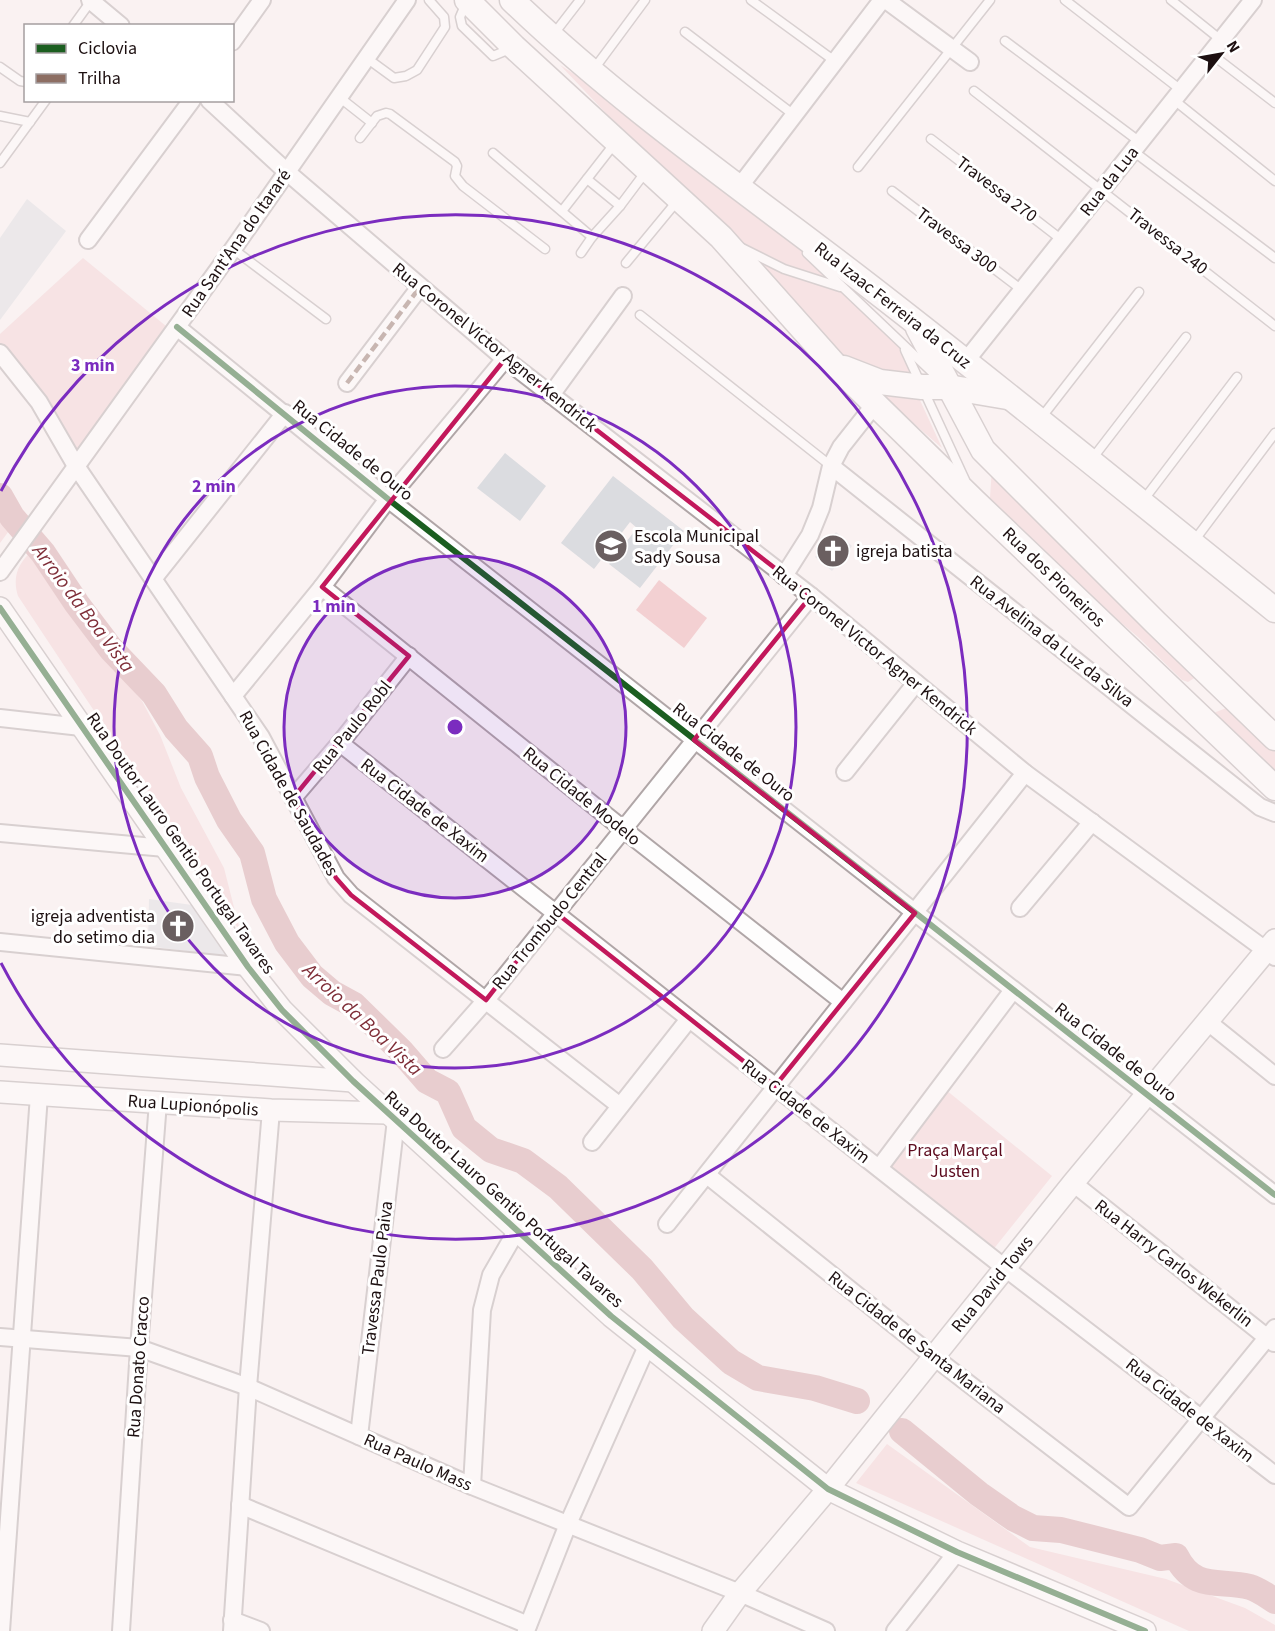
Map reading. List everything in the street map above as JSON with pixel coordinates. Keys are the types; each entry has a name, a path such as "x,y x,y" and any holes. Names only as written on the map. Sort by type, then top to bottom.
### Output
{"main road":[{"path":"467,0 514,47 617,140 678,200 721,237 834,364 880,382 922,387 948,387 1012,398"},
{"name":"Rua Izaac Ferreira da Cruz","path":"512,0 551,38 646,117 740,186 914,321 1275,610"},
{"path":"914,321 983,450 1275,738"},
{"name":"Rua dos Pioneiros","path":"834,364 1275,788"},
{"path":"983,450 979,428 980,417 994,402 1012,398"},
{"path":"1171,689 1182,691 1193,689 1203,685 1212,677"},
{"path":"1200,716 1218,704 1228,702 1239,704"}],"street":[{"path":"91,0 110,22"},
{"path":"234,39 262,0"},
{"name":"Rua Sant'Ana do Itararé","path":"0,572 233,249 368,59 407,0"},
{"name":"Rua da Lua","path":"965,362 1253,0"},
{"path":"740,186 836,62 891,2 970,62"},
{"path":"88,240 191,102"},
{"name":"Rua Coronel Victor Agner Kendrick","path":"211,102 287,172 505,359 811,596 1025,773 1272,949"},
{"path":"347,383 420,287"},
{"path":"551,394 623,296"},
{"name":"Rua Cidade de Ouro","path":"177,327 388,499 1275,1196"},
{"name":"Rua Cidade de Saudades","path":"0,353 39,402 76,466 261,737 336,878 351,895 620,1106"},
{"path":"233,696 322,586 388,499 505,359"},
{"path":"784,576 810,534 821,508 831,466 841,447 875,404"},
{"path":"153,579 285,413"},
{"name":"Rua Avelina da Luz da Silva","path":"831,466 1260,807 1275,813"},
{"name":"Rua Cidade Modelo","path":"322,586 623,829 843,1002"},
{"name":"Rua Trombudo Central","path":"443,1049 486,1000 811,596"},
{"name":"Rua Doutor Lauro Gentio Portugal Tavares","path":"0,608 248,967 282,1010 353,1081 517,1230 647,1346 828,1489 957,1552 1145,1631"},
{"name":"Rua Paulo Robl","path":"293,798 409,656"},
{"path":"845,772 916,683"},
{"path":"0,718 81,727"},
{"name":"Rua Cidade de Xaxim","path":"340,743 1005,1268 1275,1475"},
{"path":"667,1224 1025,773"},
{"path":"1020,908 1092,822"},
{"path":"0,833 165,848"},
{"path":"0,942 248,967"},
{"name":"Rua David Tows","path":"713,1631 740,1593 828,1489 1073,1183 1272,949"},
{"path":"879,1168 1012,990"},
{"path":"592,1142 689,1019"},
{"path":"1208,1023 1275,1076"},
{"name":"Rua Lupionópolis","path":"0,1055 353,1081"},
{"name":"Rua Lupionópolis","path":"0,1092 391,1116"},
{"path":"1,1631 39,1095"},
{"name":"Rua Donato Cracco","path":"122,1631 139,1348 158,1102"},
{"path":"261,1631 232,1625 248,1387 271,1110"},
{"name":"Travessa Paulo Paiva","path":"359,1436 391,1116"},
{"name":"Rua Cidade de Santa Mariana","path":"707,1175 934,1357 1129,1507 1202,1419"},
{"name":"Rua Harry Carlos Wekerlin","path":"1073,1183 1272,1336"},
{"path":"472,1486 482,1310 491,1275 517,1230"},
{"path":"1202,1419 1272,1336"},
{"name":"Rua Paulo Mass","path":"0,1337 139,1348 248,1387 472,1486 740,1593 826,1631"},
{"path":"240,1505 527,1628 568,1524 647,1346"},
{"path":"895,1631 957,1552"}],"lane":[{"path":"74,24 91,0"},
{"path":"368,59 394,78 406,76 417,70 445,27 444,17 429,0"},
{"path":"551,38 580,0"},
{"path":"592,72 645,0"},
{"path":"751,0 836,62"},
{"path":"858,167 990,0"},
{"path":"1065,0 1275,182"},
{"path":"1171,0 1221,40"},
{"path":"685,32 794,115"},
{"path":"1005,41 1275,258"},
{"path":"1210,53 1275,103"},
{"path":"0,67 24,82"},
{"name":"Travessa 240","path":"974,91 1275,326"},
{"path":"339,98 372,123"},
{"path":"0,163 45,102"},
{"path":"360,138 381,114 390,114 455,162 457,166 455,176 462,186 545,249"},
{"path":"0,116 30,122"},
{"name":"Travessa 270","path":"931,139 1062,240"},
{"path":"562,211 617,140"},
{"path":"493,153 592,237"},
{"path":"581,253 648,169"},
{"path":"587,179 620,206"},
{"path":"740,186 948,387"},
{"name":"Travessa 300","path":"892,191 1022,290"},
{"path":"626,263 678,200"},
{"path":"721,237 784,268 844,288"},
{"path":"233,249 326,319"},
{"path":"1039,421 1139,292"},
{"path":"640,315 831,466"},
{"path":"1090,462 1186,337"},
{"path":"904,346 974,501"},
{"path":"1142,502 1237,377"},
{"path":"1192,543 1275,433"}],"highlighted area":[{"path":"505,359 811,596 694,740 915,913 775,1086 555,912 486,1000 351,895 336,878 293,798 409,656 322,587"}],"green space":[{"path":"560,65 653,124 740,188 837,283 781,265 723,236"},
{"path":"730,244 843,291 899,345 916,382 835,362"},
{"path":"83,258 172,331 77,463 0,350 0,334"},
{"path":"874,389 918,396 942,448"},
{"path":"992,467 1204,672 1188,682 1182,680 1138,637 1073,582 990,498"},
{"path":"0,507 14,524 0,543"},
{"path":"33,550 39,566 63,604 142,701 160,735 181,788 224,868 240,931 18,596 16,577 23,560"},
{"path":"659,580 707,618 684,648 636,610"},
{"path":"1229,707 1275,744 1275,780 1211,716"},
{"name":"Praça Marçal Justen","path":"946,1090 1052,1176 992,1251 884,1167"},
{"path":"887,1444 1030,1547 1166,1579 1245,1608 1275,1625 1275,1631 1189,1631 856,1483"}],"building":[{"path":"27,199 66,231 0,320 0,238"},
{"path":"505,453 546,486 520,521 477,488"},
{"path":"613,476 684,531 640,588 609,564 637,528 630,522 594,569 561,543"},
{"name":"igreja batista","path":"836,532 852,546 832,571 815,557"},
{"name":"igreja adventista do setimo dia","path":"149,899 192,905 232,957 148,946"}],"waterway":[{"name":"Arroio da Boa Vista","path":"0,496 12,517 43,553 111,649 154,694 176,729 200,756 207,777 229,820 252,853 264,899 287,943 312,976 332,993 354,1005 401,1051 427,1081 448,1092 464,1128 491,1150 523,1161 558,1187 642,1269 683,1318 731,1362 758,1378 815,1388 857,1401"},
{"name":"Arroio da Boa Vista","path":"902,1431 979,1494 1013,1518 1033,1528 1061,1530 1140,1550 1160,1558 1176,1556 1183,1567 1199,1580 1250,1587 1275,1601"}],"marked path":[{"path":"347,383 420,287"}],"cycle path":[{"path":"177,327 388,499 1275,1195"},
{"path":"0,608 248,967 282,1010 353,1081 611,1316 828,1489 957,1552 1145,1631"}],"place":[{"name":"Escola Municipal Sady Sousa","path":"611,546"},
{"name":"igreja batista","path":"833,551"},
{"name":"igreja adventista do setimo dia","path":"178,926"}]}
